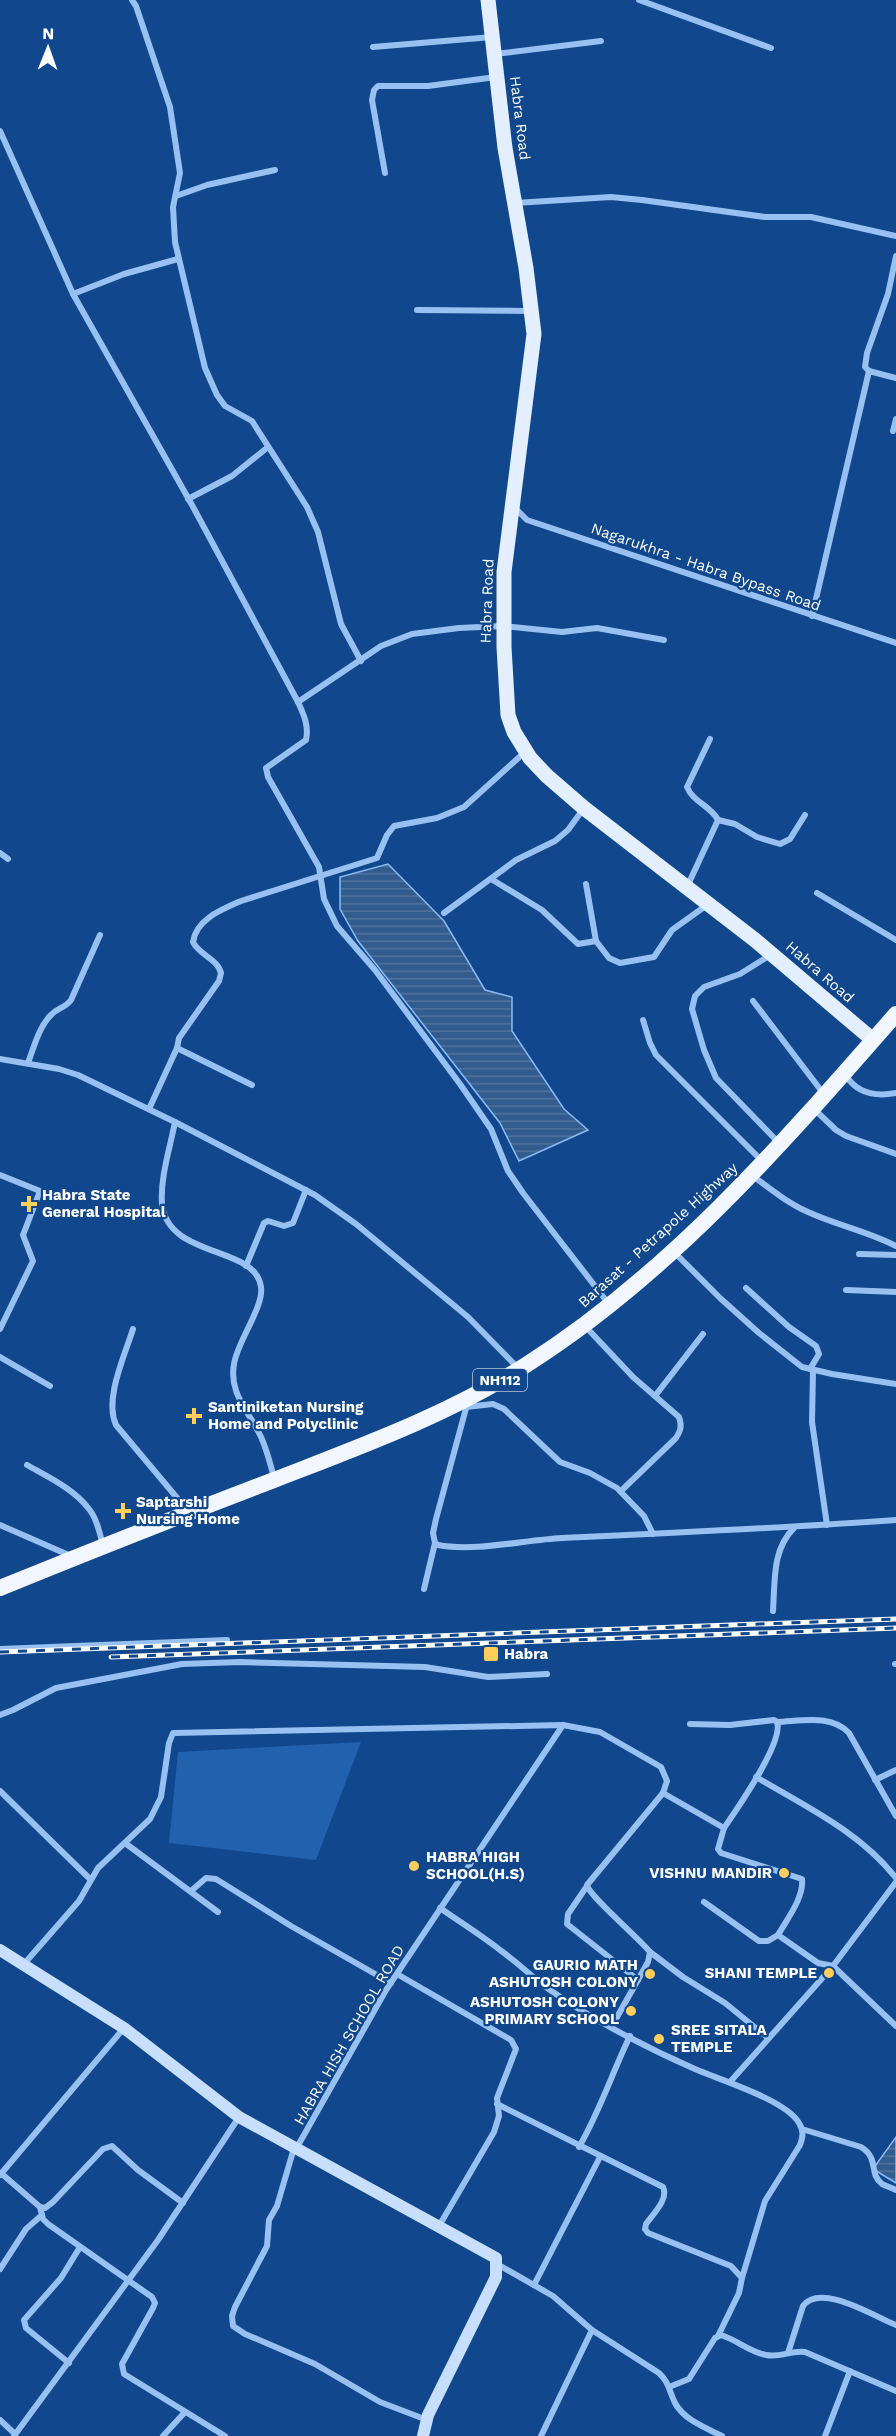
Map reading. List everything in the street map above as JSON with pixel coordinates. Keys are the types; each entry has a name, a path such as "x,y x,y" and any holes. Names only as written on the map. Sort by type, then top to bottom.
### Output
{"highway":[{"name":"Barasat - Petrapole Highway","path":"0,1588 359,1447 467,1402 520,1369 610,1306 673,1250 781,1145 896,1014"}],"main road":[{"name":"Habra Road","path":"488,0 505,148 534,334 504,572 503,626 508,715 514,732 525,752 547,776 584,808 772,954 873,1040"},
{"path":"0,1950 124,2028 239,2117 496,2258 496,2277 427,2420 423,2436"}],"street":[{"path":"132,0 170,107 180,173 173,207 174,242 205,368 217,395 225,406 252,421 307,507 318,532 341,624 361,661"},
{"path":"639,0 771,48"},
{"path":"373,47 492,37"},
{"path":"494,54 601,41"},
{"path":"386,173 372,99 374,90 378,86 428,86 497,76"},
{"path":"0,132 73,294 189,499 298,702 308,732 306,740 266,768 268,777 319,867 324,899 337,926 375,970 455,1076 490,1130 508,1171 522,1193 610,1306"},
{"path":"176,196 207,185 275,171"},
{"path":"514,203 576,198 632,199 765,217 811,217 896,236"},
{"path":"812,616 868,371 866,368 867,352 888,294 896,256"},
{"path":"73,294 124,273 178,260"},
{"path":"417,310 531,310"},
{"path":"868,371 896,378"},
{"path":"893,431 896,419"},
{"path":"189,499 232,476 268,447"},
{"path":"512,514 527,520"},
{"name":"Nagarukhra - Habra Bypass Road","path":"512,514 896,643"},
{"path":"298,702 381,646 406,636 459,628 503,626 562,632 597,628 664,640"},
{"path":"710,739 687,787 690,794 711,811 718,820 726,821 757,837 780,844 790,839 805,815"},
{"path":"149,1109 177,1048 179,1038 219,981 221,973 217,964 196,948 193,942 199,927 221,909 377,858 387,835 394,826 437,818 464,807 525,752"},
{"path":"444,913 516,860 555,841 568,830 584,808"},
{"path":"687,887 717,827 718,820"},
{"path":"0,853 8,858"},
{"path":"491,879 542,910 578,944 596,941"},
{"path":"586,884 596,941 609,958 620,963 654,957 672,930 709,904"},
{"path":"817,893 896,940"},
{"path":"28,1063 38,1037 51,1014 66,1007 71,1000 100,935"},
{"path":"772,954 740,974 704,987 694,996 692,1010 704,1050 716,1078 781,1145"},
{"path":"753,1001 825,1095"},
{"path":"643,1020 656,1055 780,1196 809,1213 863,1230 896,1246"},
{"path":"177,1048 252,1085"},
{"path":"0,1059 58,1068 78,1075 306,1190 356,1224 415,1275 450,1301 520,1369"},
{"path":"845,1073 851,1084 863,1091 871,1094 896,1093"},
{"path":"814,1109 836,1130 846,1136 896,1154"},
{"path":"175,1122 163,1186 162,1204 170,1224 187,1240 237,1260 246,1266 258,1277 262,1288 257,1307 240,1344 232,1380 236,1395 261,1436 275,1479"},
{"path":"0,1175 40,1191 23,1235 33,1261 0,1329"},
{"path":"246,1266 264,1223 268,1221 284,1226 293,1223 306,1190"},
{"path":"673,1250 720,1298 789,1358 812,1370 896,1384"},
{"path":"859,1254 896,1255"},
{"path":"746,1288 789,1327 816,1346 819,1354 812,1370 812,1422 827,1525"},
{"path":"846,1290 896,1292"},
{"path":"584,1325 602,1346 679,1417 680,1432 621,1491"},
{"path":"133,1329 112,1401 112,1417 116,1425 189,1512"},
{"path":"655,1396 704,1334"},
{"path":"0,1357 50,1386"},
{"path":"424,1589 435,1543 433,1533 436,1519 467,1402 497,1404 560,1462 590,1473 621,1491 645,1516 653,1534"},
{"path":"27,1465 66,1488 91,1511 104,1546"},
{"path":"435,1543 453,1547 550,1539 896,1520"},
{"path":"0,1525 74,1558"},
{"path":"773,1611 779,1548 786,1535 794,1527"},
{"path":"0,1649 227,1640"},
{"path":"0,1715 56,1688 182,1664 240,1662 415,1666 488,1677 547,1674"},
{"path":"690,1724 730,1725 774,1720 777,1722 828,1720 841,1725 849,1733 896,1816"},
{"path":"704,1902 759,1941 768,1941 778,1935 803,1885 802,1879 721,1853 718,1844 724,1828 756,1778 778,1737 777,1722"},
{"path":"24,1964 78,1901 98,1868 150,1819 158,1805 169,1743 173,1733 563,1725 600,1732 661,1767 667,1781 663,1793 587,1885 568,1914 567,1924 638,1980"},
{"name":"HABRA HISH SCHOOL ROAD","path":"427,2420 380,2402 315,2364 245,2334 233,2326 232,2316 267,2246 269,2220 278,2206 295,2148 391,1983 563,1725"},
{"path":"874,1780 896,1770"},
{"path":"730,2082 833,1966 896,1880 883,1861 864,1845 823,1816 756,1778"},
{"path":"0,1791 90,1879"},
{"path":"663,1793 724,1828"},
{"path":"125,1843 218,1912"},
{"path":"191,1891 206,1878 216,1879 291,1926 391,1983"},
{"path":"587,1885 592,1894 650,1952 683,1977 725,2003 768,2038"},
{"path":"440,1908 502,1951 550,1990 630,2036 695,2069 730,2082 779,2106 794,2116 802,2129 800,2145 765,2201 739,2293 718,2336 689,2379 669,2387"},
{"path":"778,1935 818,1963 833,1966 896,2026"},
{"path":"612,2026 649,1959 650,1952"},
{"path":"397,1974 514,2043 514,2055 501,2086 497,2104 499,2116 494,2132 439,2226"},
{"path":"124,2028 1,2175 40,2207 48,2224 149,2293 155,2303 150,2317 123,2364 124,2374 225,2436"},
{"path":"579,2146 598,2114 616,2065 630,2036"},
{"path":"497,2104 663,2187 664,2197 646,2224 645,2229 648,2233 731,2266 742,2278"},
{"path":"0,2420 14,2435 69,2363 183,2203 239,2117"},
{"path":"802,2129 861,2147 869,2152 877,2177 882,2184 896,2190"},
{"path":"40,2207 48,2207 108,2146 116,2148 138,2170 183,2203"},
{"path":"534,2285 600,2157"},
{"path":"0,2269 26,2229 42,2215"},
{"path":"69,2363 26,2328 24,2320 61,2278 80,2247"},
{"path":"497,2264 553,2296 592,2330 659,2373 666,2380 675,2402 688,2418 722,2436"},
{"path":"788,2353 803,2306 813,2297 849,2304 896,2325"},
{"path":"541,2436 592,2330"},
{"path":"718,2336 727,2337 764,2355 780,2356 805,2352 896,2391"},
{"path":"825,2436 850,2371"},
{"path":"163,2436 185,2412"}],"shaded area":[{"path":"388,864 444,921 485,990 512,997 512,1031 564,1109 588,1130 519,1161 500,1123 358,941 340,909 340,877"},
{"path":"361,1742 316,1860 169,1843 178,1752"},
{"path":"896,2137 896,2183 873,2169"}],"railway":[{"path":"0,1652 896,1619"},
{"path":"111,1657 896,1628"}],"place":[{"name":"Habra State General Hospital","path":"29,1204"},
{"name":"Santiniketan Nursing Home and Polyclinic","path":"194,1416"},
{"name":"Saptarshi Nursing Home","path":"123,1511"},
{"name":"Habra","path":"491,1654"},
{"name":"HABRA HIGH SCHOOL(H.S)","path":"414,1866"},
{"name":"VISHNU MANDIR","path":"784,1873"},
{"name":"SHANI TEMPLE","path":"829,1973"},
{"name":"GAURIO MATH ASHUTOSH COLONY","path":"650,1974"},
{"name":"ASHUTOSH COLONY PRIMARY SCHOOL","path":"631,2011"},
{"name":"SREE SITALA TEMPLE","path":"659,2039"}]}
